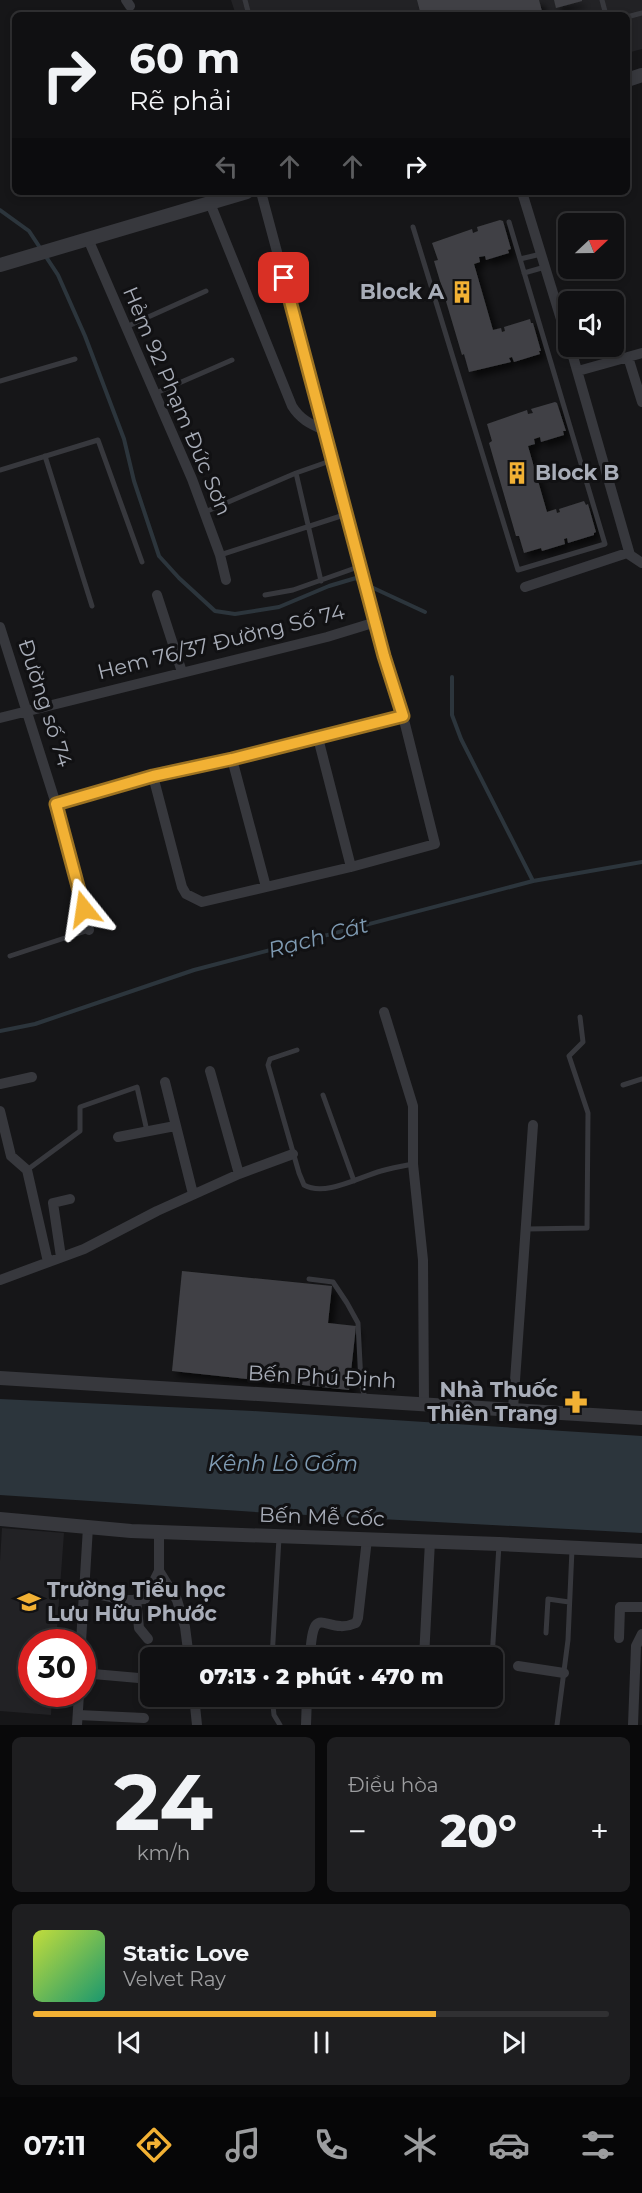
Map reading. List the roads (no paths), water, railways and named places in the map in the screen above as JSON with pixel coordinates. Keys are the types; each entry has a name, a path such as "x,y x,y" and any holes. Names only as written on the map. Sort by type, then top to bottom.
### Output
{"street":[{"path":"0,265 237,195"},
{"path":"262,195 376,622"},
{"path":"523,195 558,309"},
{"path":"210,203 292,406 298,415 324,430"},
{"name":"Hẻm 92 Phạm Đức Sơn","path":"88,239 192,479 220,555 226,580"},
{"path":"578,372 642,353"},
{"path":"573,357 630,555"},
{"path":"628,357 642,402"},
{"path":"525,587 627,553 642,563"},
{"path":"157,595 182,672"},
{"name":"Hem 76/37 Đường Số 74","path":"0,718 327,637 376,622 403,716 435,844 351,867"},
{"name":"Đường số 74","path":"0,627 56,804 89,930"},
{"path":"56,804 153,776 232,759 403,716"},
{"path":"153,776 182,887 186,894 202,902 351,867 318,738"},
{"path":"232,759 266,887"},
{"path":"384,1012 413,1106 413,1164 423,1260 424,1403"},
{"path":"210,1071 239,1174"},
{"path":"0,1084 32,1077"},
{"path":"165,1082 194,1194"},
{"path":"0,1111 12,1156 27,1170 48,1262"},
{"path":"513,1409 527,1229 532,1125"},
{"path":"118,1137 175,1126"},
{"path":"0,1280 84,1249 157,1210 239,1174 293,1154"},
{"path":"61,1257 53,1203 70,1199"},
{"name":"Bến Phú Định","path":"0,1378 642,1418"},
{"name":"Bến Mễ Cốc","path":"0,1519 159,1532 642,1551"},
{"path":"82,1629 88,1527"},
{"path":"84,1592 124,1600 145,1599 159,1571 159,1532"},
{"path":"310,1647 311,1632 320,1622 349,1626 356,1623 367,1539"},
{"path":"425,1647 430,1541"},
{"path":"159,1571 177,1600 188,1647"},
{"path":"136,1599 139,1628 148,1639"},
{"path":"620,1638 620,1607 642,1607"},
{"path":"633,1725 638,1670 636,1646 642,1634"},
{"path":"518,1666 564,1673"},
{"path":"96,1674 140,1678"},
{"path":"196,1707 198,1725"},
{"path":"306,1725 307,1707"},
{"path":"77,1720 144,1718"}],"lane":[{"path":"413,227 518,570 605,544 509,222"},
{"path":"520,259 541,254"},
{"path":"524,273 545,267"},
{"path":"125,328 206,291"},
{"path":"0,381 75,359"},
{"path":"154,394 232,360"},
{"path":"0,470 98,440 141,562"},
{"path":"45,456 92,606"},
{"path":"203,513 296,473 333,460"},
{"path":"296,473 321,581"},
{"path":"220,555 347,514"},
{"path":"265,595 293,590 361,566"},
{"path":"10,956 89,930"},
{"path":"527,1229 587,1228 588,1113 569,1056 583,1042 580,1017"},
{"path":"297,1050 270,1059 268,1065 304,1185 316,1190 354,1181 379,1171 413,1164"},
{"path":"623,1085 642,1079"},
{"path":"27,1170 80,1131 80,1107 137,1087 147,1131"},
{"path":"323,1095 354,1181"},
{"path":"309,1279 333,1282 348,1303 358,1323 361,1383 366,1401"},
{"path":"273,1647 279,1536"},
{"path":"493,1647 499,1544"},
{"path":"557,1725 564,1673 572,1547"},
{"path":"546,1633 548,1599 569,1602"},
{"path":"273,1707 274,1715 280,1725"}],"water":[{"name":"Kênh Lò Gốm","path":"0,1399 253,1411 642,1436 642,1533 270,1513 0,1495"}],"waterway":[{"path":"0,210 29,231 58,275 85,336 124,439 134,481 159,556 179,578 215,611 235,614 279,607 329,586 356,578 362,582"},
{"path":"369,586 425,612"},
{"path":"452,677 452,715 461,739 533,881"},
{"name":"Rạch Cát","path":"0,1031 35,1024 194,970 533,881 642,862"}],"place":[{"name":"Block A","path":"462,292"},
{"name":"Block B","path":"517,473"},
{"name":"Nhà Thuốc Thiên Trang","path":"576,1402"},
{"name":"Trường Tiểu học Lưu Hữu Phước","path":"29,1602"}]}
